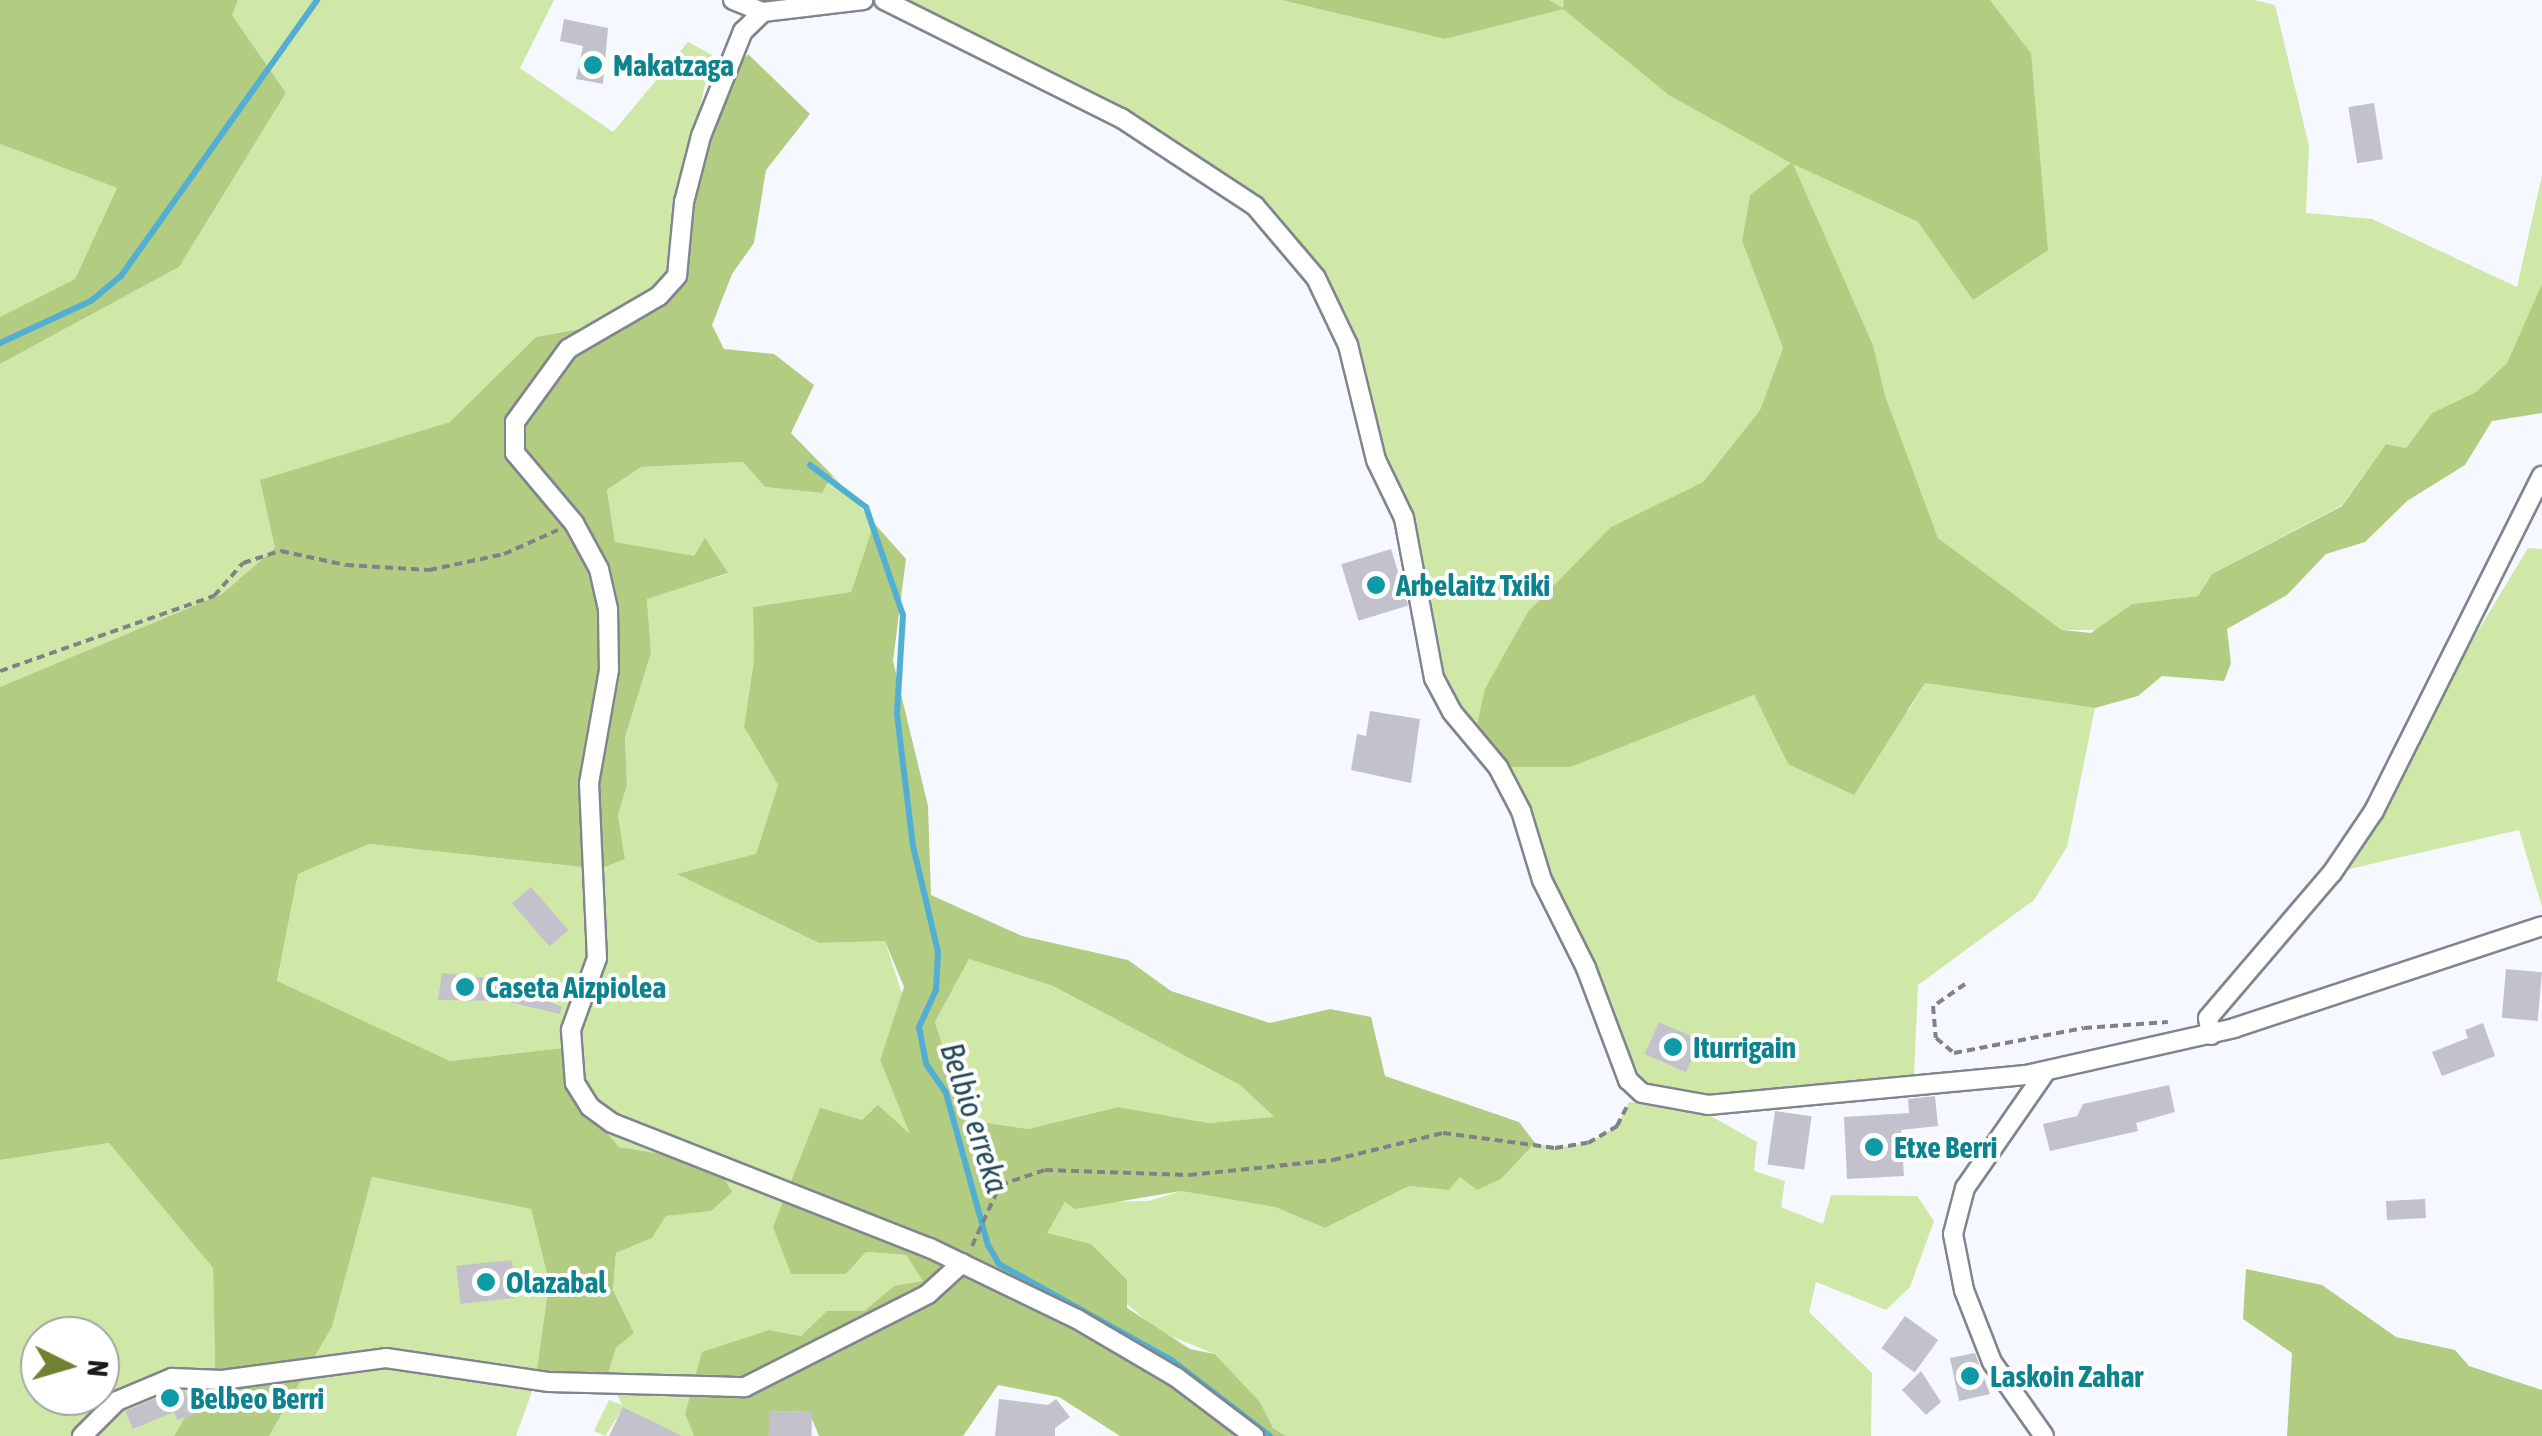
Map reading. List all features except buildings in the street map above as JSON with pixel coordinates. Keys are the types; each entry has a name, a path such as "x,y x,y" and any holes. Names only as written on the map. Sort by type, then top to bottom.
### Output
{"street":[{"path":"733,0 763,12 863,0"},
{"path":"884,0 1121,118 1255,206 1316,278 1348,346 1376,460 1404,518 1434,678 1452,712 1498,767 1521,811 1542,880 1635,1088 1662,1101 1708,1105 2046,1071 2211,1035 2542,926"},
{"path":"763,12 743,31 700,136 684,202 677,276 659,296 568,350 514,422 514,453 574,523 600,570 608,654 589,783 597,958 571,1030 575,1083 590,1106 612,1123 962,1263 1176,1377 1254,1436"},
{"path":"2211,1035 2208,1018 2332,873 2374,811 2542,476"},
{"path":"2044,1436 1992,1362 1964,1290 1953,1234 1965,1188 2046,1071"},
{"path":"82,1436 117,1402 172,1378 222,1380 386,1358 549,1382 744,1387 928,1294 962,1263"}],"path":[{"path":"0,671 214,596 243,564 282,551 346,565 428,570 504,554 574,523"},
{"path":"1964,984 1933,1006 1936,1038 1954,1054 2121,1024 2183,1024 2211,1035"},
{"path":"962,1263 1000,1185 1045,1170 1189,1175 1333,1160 1443,1133 1556,1148 1588,1143 1617,1126 1635,1088"}],"green space":[{"path":"0,0 238,0 232,15 286,93 179,267 0,364 0,317 75,279 117,188 0,144"},
{"path":"238,0 554,0 520,68 613,132 688,42 712,55 683,180 675,264 644,296 581,328 536,337 451,422 261,480 275,548 222,594 0,687 0,364 179,267 286,93 231,14"},
{"path":"876,0 1281,0 1445,39 1562,8 1549,0 1564,0 1564,9 1792,163 1918,222 1973,299 2031,53 1990,0 2255,0 2275,5 2309,146 2306,213 2372,219 2517,287 2542,175 2542,286 2507,363 2476,392 2432,413 2406,448 2386,444 2342,505 2212,574 2198,596 2132,604 2096,630 2062,630 1938,538 1884,396 1873,345 1792,164 1750,195 1742,241 1783,348 1760,410 1703,482 1611,527 1475,734 1434,678 1415,556 1348,346 1288,239 1121,118"},
{"path":"1281,0 1549,0 1563,8 1564,0 1990,0 2031,53 2048,250 1973,300 1918,222 1793,164 1873,345 1885,396 1938,538 2062,630 2091,633 2132,604 2198,596 2212,574 2342,506 2386,444 2406,448 2432,413 2476,392 2507,363 2542,284 2542,413 2492,421 2465,465 2407,501 2365,542 2326,554 2287,595 2227,629 2231,663 2224,681 2162,676 2138,696 2095,708 1925,683 1854,795 1788,764 1754,695 1571,767 1498,767 1475,734 1485,689 1528,612 1611,527 1703,482 1760,410 1783,348 1742,241 1750,195 1791,163 1669,95 1563,9 1445,39"},
{"path":"748,54 810,114 766,170 754,243 732,274 712,325 724,349 774,354 814,385 791,433 832,475 822,493 765,487 743,462 641,467 607,490 615,542 694,556 705,538 728,573 647,599 651,653 625,738 627,785 618,815 625,859 600,869 369,844 298,874 277,981 450,1061 563,1048 585,1107 619,1147 669,1155 724,1178 732,1192 711,1211 666,1216 652,1238 616,1253 613,1290 634,1333 616,1348 608,1374 535,1383 549,1282 531,1209 372,1177 332,1327 269,1436 174,1436 215,1366 213,1268 109,1143 0,1160 0,687 222,594 275,548 260,480 450,422 536,337 631,319 682,270 698,169 726,78"},
{"path":"0,144 117,188 75,279 0,317"},
{"path":"743,462 766,487 821,493 832,474 874,523 851,592 753,607 754,659 744,727 778,785 756,855 679,874 819,943 885,941 902,994 880,1060 912,1137 862,1120 797,1180 774,1228 846,1274 866,1252 906,1255 924,1282 894,1286 864,1311 827,1312 801,1336 769,1330 685,1414 694,1436 676,1436 624,1407 605,1436 594,1431 609,1400 622,1405 608,1374 616,1348 634,1333 613,1290 616,1253 652,1238 666,1216 711,1210 669,1155 619,1147 585,1107 563,1048 450,1061 277,982 298,874 369,844 600,869 625,859 618,815 627,785 625,739 651,653 647,598 727,574 705,539 694,557 615,542 607,490 641,467"},
{"path":"874,523 906,559 893,661 928,806 931,895 1022,936 1128,960 1171,991 1270,1023 1330,1009 1371,1017 1385,1076 1519,1122 1535,1143 1501,1179 1477,1190 1460,1177 1449,1190 1409,1186 1325,1228 1275,1207 1181,1191 1075,1209 1065,1202 1047,1233 1091,1244 1127,1280 1127,1308 1190,1349 1215,1354 1260,1402 1273,1428 1286,1436 1120,1436 1059,1397 998,1385 963,1436 819,1436 809,1412 770,1411 769,1436 694,1436 685,1414 702,1352 769,1330 801,1336 827,1311 864,1311 894,1286 923,1281 906,1255 866,1252 846,1274 791,1274 773,1227 820,1108 862,1120 878,1105 910,1134 880,1060 904,987 885,941 819,943 677,874 756,854 778,785 744,727 754,659 753,607 851,592","holes":["969,959 1053,986 1240,1085 1274,1117 1209,1123 1118,1107 1028,1129 967,1120 935,1022"]},
{"path":"2528,548 2542,549 2542,907 2519,830 2332,873"},
{"path":"1925,683 2095,708 2067,847 2034,900 1918,985 1914,1076 1699,1097 1642,1081 1498,767 1571,767 1754,695 1788,764 1909,710"},
{"path":"969,959 1053,986 1240,1085 1275,1118 1209,1123 1118,1107 1028,1129 967,1120 935,1022"},
{"path":"1629,1102 1700,1110 1757,1142 1754,1171 1785,1181 1781,1207 1823,1224 1831,1195 1917,1196 1934,1221 1910,1287 1886,1310 1816,1282 1809,1312 1872,1373 1871,1436 1286,1436 1273,1428 1260,1402 1215,1354 1158,1331 1046,1233 1065,1202 1149,1201 1181,1191 1275,1207 1325,1228 1409,1186 1449,1190 1460,1177 1501,1179 1535,1143 1555,1148 1588,1143 1617,1126"},
{"path":"109,1143 213,1268 215,1366 174,1436 0,1436 0,1160"},
{"path":"372,1177 531,1209 549,1282 535,1383 516,1436 269,1436 332,1327"},
{"path":"2246,1269 2322,1285 2396,1337 2455,1350 2469,1366 2542,1390 2542,1436 2287,1436 2292,1353 2243,1319"}],"waterway":[{"path":"0,343 91,301 121,276 317,0"},
{"name":"Belbio erreka","path":"810,465 866,507 903,615 897,714 913,846 938,952 936,990 919,1027 926,1064 946,1093 988,1245 999,1264 1170,1359 1270,1436"}],"place":[{"name":"Makatzaga","path":"593,65"},
{"name":"Arbelaitz Txiki","path":"1376,585"},
{"name":"Caseta Aizpiolea","path":"465,987"},
{"name":"Iturrigain","path":"1673,1047"},
{"name":"Etxe Berri","path":"1874,1147"},
{"name":"Olazabal","path":"486,1282"},
{"name":"Laskoin Zahar","path":"1970,1376"},
{"name":"Belbeo Berri","path":"170,1398"}]}
